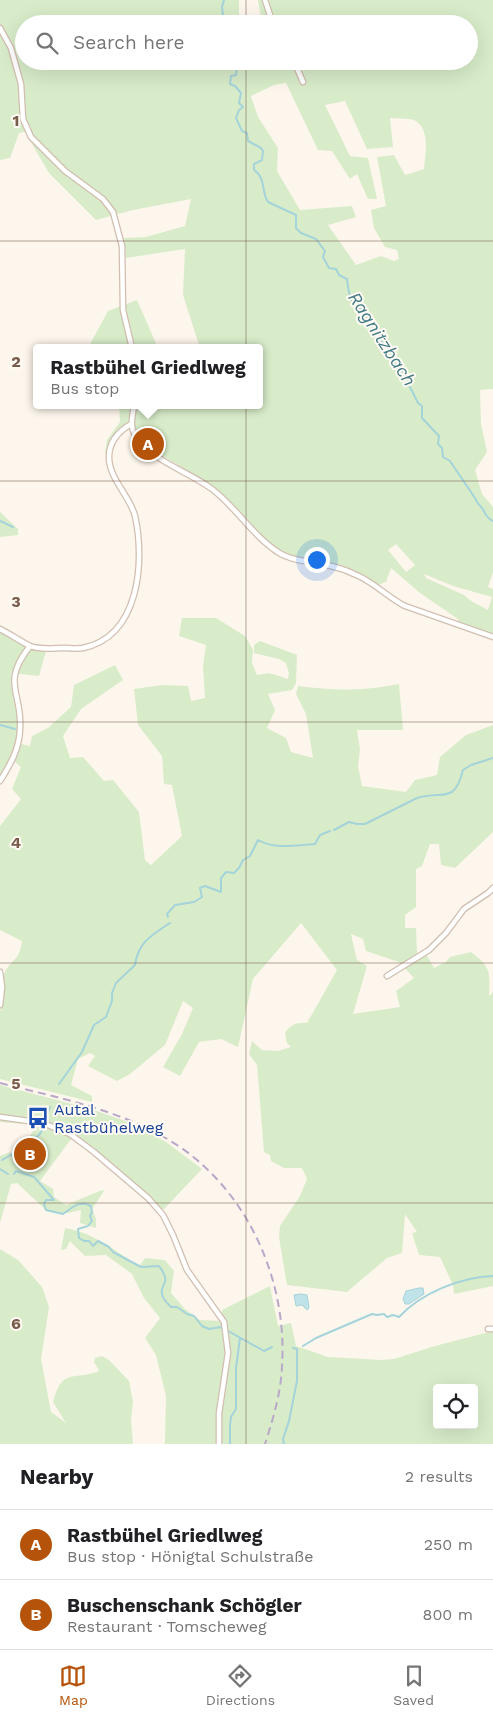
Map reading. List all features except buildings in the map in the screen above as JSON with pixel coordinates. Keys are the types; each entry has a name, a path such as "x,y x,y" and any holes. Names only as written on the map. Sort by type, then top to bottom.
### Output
{"street":[{"path":"265,0 270,15"},
{"path":"0,28 11,48 15,64"},
{"path":"16,70 24,119 31,137 65,171 103,199 113,212 122,246 123,310 131,344"},
{"path":"298,70 303,82"},
{"path":"133,409 131,424 134,434 151,453 211,488 279,553 354,574 374,584 405,606 493,637"},
{"path":"0,629 30,646 82,648 92,645 107,636 118,626 130,607 138,578 136,523 134,513 111,467 109,455 112,442 124,428 131,424"},
{"path":"0,781 18,748 21,728 13,674 18,660 30,646"},
{"path":"387,976 429,950 446,933 464,909 488,894 493,888"},
{"path":"0,972 2,987 0,1005"},
{"path":"0,1117 43,1122 70,1134 148,1198 163,1215 173,1234 187,1270 224,1322 228,1353 219,1413 219,1444"}],"green space":[{"path":"0,0 239,0 239,15 15,15 15,70 478,70 478,15 260,15 258,0 493,0 493,389 480,390 481,424 487,452 475,470 482,494 493,507 493,572 488,587 493,589 493,637 486,634 485,631 459,622 458,619 420,593 391,568 386,582 378,585 354,571 318,561 274,554 247,527 248,520 229,500 208,483 158,453 141,438 129,420 123,428 112,453 105,453 107,440 120,422 119,409 263,409 263,344 199,344 183,295 185,249 126,258 124,238 146,237 185,226 191,199 133,210 96,220 49,173 25,132 19,133 10,158 0,160","holes":["286,83 318,150 332,151 350,179 357,174 368,199 377,199 368,158 350,156 325,105 345,101 367,149 393,147 390,118 414,120 423,129 426,142 424,169 405,175 394,155 377,157 386,206 371,210 374,228 385,247 397,250 399,259 394,261 381,256 356,265 328,225 356,217 352,206 300,210 277,171 278,148 258,117 251,96 274,85","396,544 415,565 406,572 388,550","424,574 453,586 492,597 488,610 464,595 426,578"]},
{"path":"137,300 156,344 90,344 108,311"},
{"path":"0,512 18,529 18,535 0,537"},
{"path":"182,618 216,618 245,636 253,650 252,663 257,675 269,673 288,679 289,673 286,663 279,659 254,653 254,645 260,641 297,655 296,683 292,690 268,694 275,710 267,728 286,738 291,752 313,758 306,714 296,694 298,686 348,689 399,684 403,730 357,730 360,749 358,766 362,786 406,792 415,780 437,775 440,757 466,735 493,725 493,832 455,868 441,865 439,844 430,844 422,866 416,869 416,907 405,915 405,928 416,928 417,953 426,954 434,968 446,962 450,957 471,952 486,966 489,975 489,996 493,992 493,1286 454,1294 453,1285 440,1257 419,1255 412,1233 417,1232 405,1214 402,1253 387,1258 347,1292 287,1285 279,1237 280,1226 300,1196 307,1179 302,1168 284,1168 271,1161 270,1155 264,1152 257,1065 249,1054 252,1041 262,1050 278,1051 291,1047 287,1043 285,1033 294,1025 307,1023 337,970 301,923 253,979 238,1047 221,1039 199,1042 180,1076 163,1067 182,1034 193,1008 183,1001 165,1045 130,1074 117,1081 88,1066 95,1056 90,1053 78,1059 71,1085 92,1096 92,1102 0,1079 0,1012 4,976 8,967 17,956 22,941 0,930 0,826 21,799 12,789 21,767 13,760 0,781 0,632 28,647 46,651 39,676 11,673 15,706 19,712 21,728 17,738 21,744 30,746 32,736 48,728 71,707 74,685 115,665 123,680 81,709 63,736 70,758 83,757 104,781 113,780 139,812 145,860 151,865 182,836 172,785 164,784 162,756 138,725 134,689 162,685 188,686 191,701 205,698 203,666 206,645 179,636","holes":["351,934 363,939 366,951 399,962 414,978 396,991 400,1007 353,1014 367,966 357,960"]},
{"path":"0,1085 91,1109 131,1123 166,1142 202,1169 163,1210 136,1184 74,1135 40,1181 53,1189 54,1197 66,1205 102,1190 104,1191 92,1209 96,1219 96,1228 80,1223 81,1210 68,1213 48,1212 17,1183 11,1184 0,1223 0,1156 10,1152 15,1159 37,1125 0,1122"},
{"path":"65,1228 94,1238 139,1267 145,1258 165,1260 174,1271 171,1293 185,1309 200,1320 221,1321 222,1310 270,1286 278,1326 291,1323 296,1346 328,1357 394,1359 493,1331 493,1444 164,1444 166,1396 156,1355 145,1338 160,1318 144,1298 132,1274 106,1255 85,1256 70,1241 66,1249 61,1250"},
{"path":"0,1249 18,1260 42,1287 49,1307 41,1359 51,1412 66,1423 53,1402 56,1392 64,1380 97,1372 99,1370 94,1362 95,1358 102,1356 109,1360 129,1381 133,1402 131,1420 133,1444 0,1444"}],"water":[{"path":"423,1288 424,1294 409,1304 405,1304 403,1299 406,1291"},
{"path":"294,1295 307,1295 309,1308 307,1310 302,1305 296,1306"}],"waterway":[{"name":"Ragnitzbach","path":"223,15 222,7 224,0"},
{"name":"Ragnitzbach","path":"237,70 236,75 231,76 230,84 235,86 241,93 239,103 243,107 239,110 236,118 242,131 247,133 248,141 263,151 262,160 254,164 254,170 262,181 268,202 296,215 296,228 301,233 316,239 325,251 323,257 329,268 336,269 339,275 347,279 352,300 367,314 368,322 372,324 381,341 387,345 395,365 407,376 409,385 418,403 422,406 422,418 439,436 438,444 442,448 443,457 450,461 486,516 493,521"},
{"path":"0,521 13,527"},
{"path":"0,725 15,729"},
{"path":"334,830 349,822 365,824 417,798 452,792 460,781 463,770 471,765 493,758"},
{"path":"168,917 167,914 175,905 194,902 202,897 200,888 205,886 221,892 221,878 226,872 234,873 239,868 243,860 250,856 258,840 279,846 315,844 320,835 330,831"},
{"path":"59,1084 82,1052 94,1025 106,1017 116,983 135,965 139,950 147,940 170,923"},
{"path":"45,1121 50,1107"},
{"path":"2,1160 30,1143 42,1130"},
{"path":"0,1169 8,1174"},
{"path":"14,1174 16,1171 34,1177 54,1200 46,1200 44,1204 46,1210 63,1214 80,1204 91,1206 92,1212 90,1216 92,1221 88,1226 78,1229 79,1238 89,1241 93,1246 98,1241 109,1247 113,1252 141,1267 159,1266 165,1277 162,1289 163,1297 171,1307 177,1307 187,1314 194,1316 202,1326 209,1329 221,1327 264,1351 272,1347"},
{"path":"303,1346 316,1338 372,1314 399,1317 418,1301 455,1283 468,1279 493,1276"},
{"path":"230,1444 231,1417 236,1409 236,1368 240,1338"},
{"path":"284,1444 283,1439 289,1421 297,1381 297,1349 293,1348"}],"railway":[{"path":"0,1083 103,1111 143,1126 191,1155 216,1178 237,1204 255,1234 268,1265 277,1298 282,1332 280,1386 265,1444"}],"place":[{"name":"Rastbühel Griedlweg","path":"148,444"},
{"name":"Autal Rastbühelweg","path":"38,1118"},
{"name":"Buschenschank Schögler","path":"30,1154"}]}
